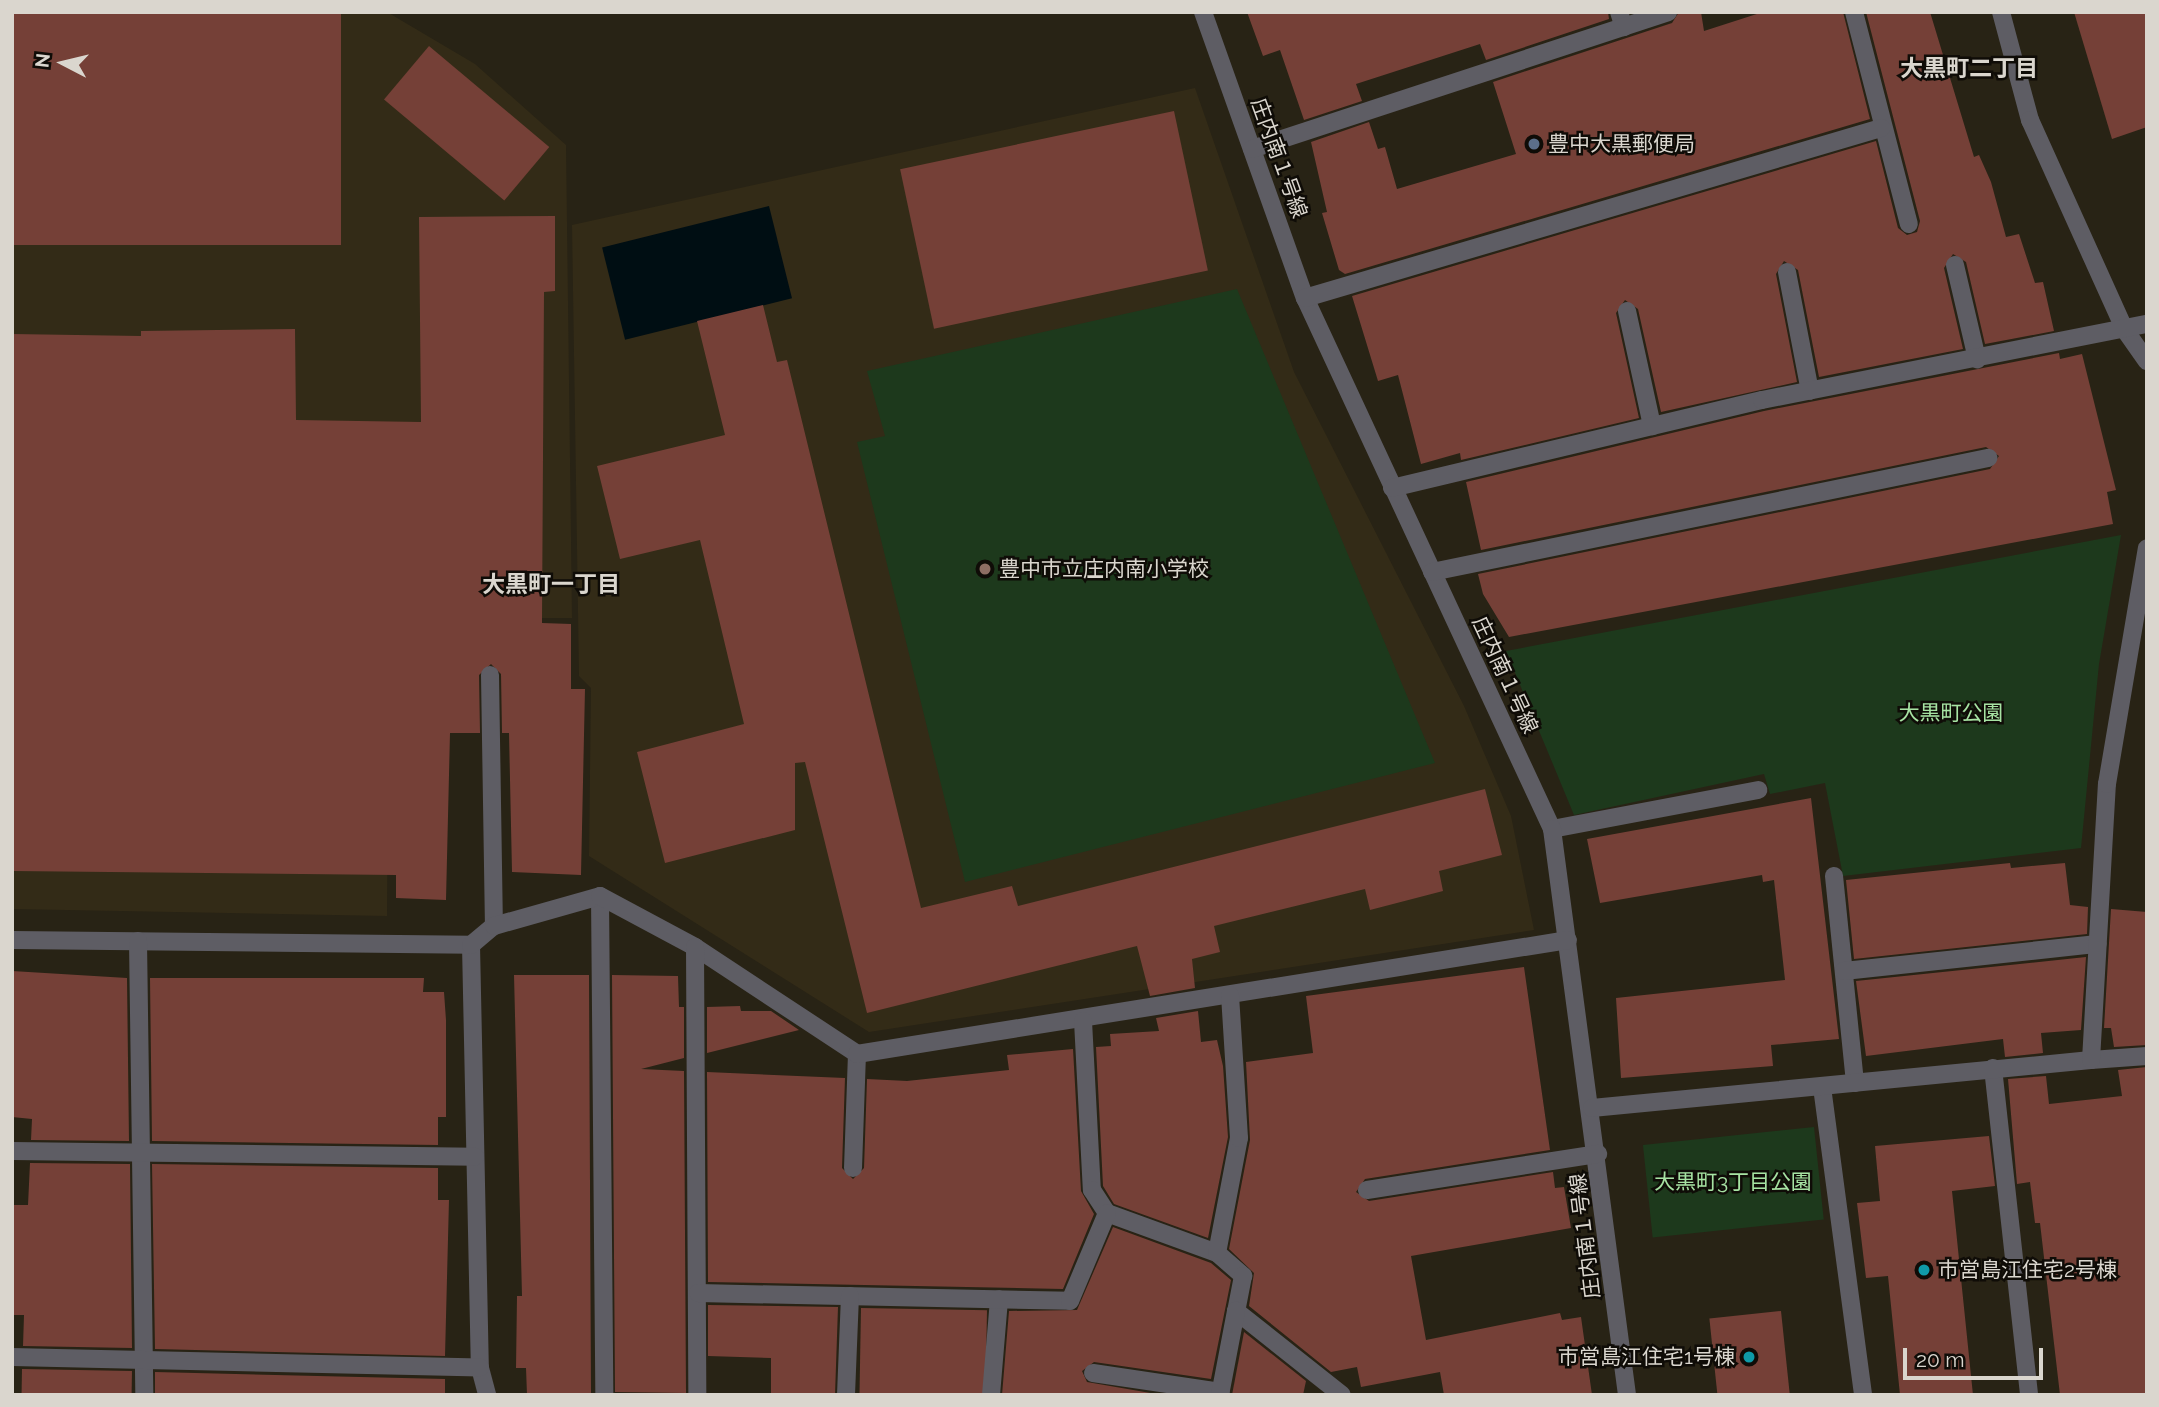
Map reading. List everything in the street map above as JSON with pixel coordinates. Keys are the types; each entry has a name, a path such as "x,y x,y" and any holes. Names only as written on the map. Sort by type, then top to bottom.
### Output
{"street":[{"name":"庄内南１号線","path":"1203,12 1305,298 1552,828 1592,1108 1627,1395"},
{"path":"1252,149 1621,20 1668,12"},
{"path":"1854,12 1881,128 1909,224"},
{"path":"2001,12 2030,120 2125,330 2147,361"},
{"path":"1305,298 1881,128"},
{"path":"1955,265 1977,359"},
{"path":"1787,272 1810,391"},
{"path":"1627,311 1652,426"},
{"path":"1392,488 1810,391 2147,324"},
{"path":"1432,572 1988,458"},
{"path":"2091,1060 2107,784 2147,548"},
{"path":"491,675 494,926"},
{"path":"1552,828 1758,790"},
{"path":"1834,876 1855,1083"},
{"path":"600,895 604,1395"},
{"path":"12,940 471,945 494,926 600,895 695,947 857,1054 1083,1021 1568,940"},
{"path":"138,941 144,1153 144,1395"},
{"path":"1844,971 2098,944"},
{"path":"471,945 480,1368 486,1395"},
{"path":"695,947 697,1395"},
{"path":"1217,1253 1238,1138 1230,995"},
{"path":"1083,1021 1091,1190 1107,1213 1217,1253 1243,1276 1220,1394 1093,1373"},
{"path":"853,1168 857,1054"},
{"path":"1592,1108 2147,1056"},
{"path":"1993,1069 2029,1395"},
{"path":"1822,1087 1863,1395"},
{"path":"12,1151 475,1157"},
{"path":"1367,1190 1598,1154"},
{"path":"698,1293 1070,1301 1107,1213"},
{"path":"846,1395 850,1296"},
{"path":"991,1395 999,1299"},
{"path":"1236,1311 1320,1389 1342,1395"},
{"path":"12,1357 480,1368"}],"shaded area":[{"path":"12,12 387,12 475,64 566,145 572,618 389,618 387,916 12,909"},
{"name":"豊中市立庄内南小学校","path":"1195,88 1294,372 1464,706 1511,816 1534,930 869,1032 589,856 591,688 579,676 572,225"},
{"path":"769,206 792,298 625,340 602,248"}],"green space":[{"path":"1237,289 1435,763 965,882 857,442 885,436 867,371"},
{"name":"大黒町公園","path":"2121,535 2099,664 2081,848 1843,876 1825,783 1770,794 1764,774 1574,815 1506,651"},
{"name":"大黒町3丁目公園","path":"1814,1127 1824,1219 1653,1237 1643,1145"}],"building":[{"path":"12,12 341,12 341,245 12,245"},
{"path":"1247,12 1608,12 1609,19 1486,60 1480,44 1356,84 1362,101 1304,120 1280,50 1263,56"},
{"path":"1679,12 1701,12 1704,31 1763,12 1843,12 1870,119 1345,274 1339,270 1322,213 1327,212 1311,142 1369,122 1378,149 1385,147 1397,189 1516,154 1493,82 1672,23"},
{"path":"1866,12 1930,12 1974,157 1979,155 1991,182 2006,237 2019,234 2035,283 2043,282 2054,331 1985,344 1966,262 1953,254 1944,268 1963,349 1819,377 1798,270 1784,261 1776,274 1797,382 1661,412 1638,309 1625,300 1616,313 1639,418 1461,460 1460,453 1421,464 1398,375 1378,381 1352,296 1876,141 1898,228 1907,235 1917,232 1920,221"},
{"path":"2074,12 2147,12 2147,127 2112,139"},
{"path":"429,46 549,147 504,201 384,100"},
{"path":"1174,111 1208,270 934,329 900,169"},
{"path":"555,216 555,291 544,292 542,623 571,624 571,689 585,689 581,875 512,872 509,733 502,733 501,674 491,664 479,675 480,733 450,733 446,900 396,898 396,875 12,871 12,334 141,336 141,331 295,329 296,420 421,422 419,217"},
{"path":"763,305 777,362 787,360 921,908 1012,886 1018,906 1485,789 1502,855 1439,871 1443,891 1370,910 1365,889 1214,926 1220,952 1192,959 1195,988 1150,996 1137,946 867,1013 805,762 795,763 795,830 665,863 637,752 744,724 700,540 620,559 597,466 725,435 697,321"},
{"path":"2059,353 2060,359 2082,354 2116,490 2107,492 2113,524 1509,637 1483,594 1478,574 1990,469 1999,456 1986,447 1481,550 1466,482 1764,411"},
{"path":"1811,798 1839,1039 1771,1045 1773,1066 1621,1078 1616,998 1785,980 1774,880 1763,882 1762,875 1600,903 1587,839"},
{"path":"2010,863 2011,868 2065,863 2070,905 2088,907 2087,934 1854,959 1846,880"},
{"path":"2111,909 2147,912 2147,1045 2114,1047 2111,1028 2104,1028"},
{"path":"2086,957 2081,1030 2041,1033 2043,1053 2005,1057 2003,1039 1866,1056 1856,981"},
{"path":"1524,967 1550,1150 1365,1179 1356,1192 1369,1201 1553,1172 1555,1188 1564,1187 1571,1228 1411,1256 1426,1340 1560,1313 1562,1320 1581,1317 1592,1395 1444,1395 1440,1372 1361,1387 1357,1367 1331,1372 1249,1306 1254,1273 1229,1249 1250,1140 1246,1062 1313,1053 1306,996"},
{"path":"12,971 127,978 129,1141 31,1140 32,1119 12,1117"},
{"path":"514,975 589,975 591,1395 527,1395 526,1368 516,1368 517,1296 522,1296"},
{"path":"612,975 678,976 679,1007 684,1007 684,1058 641,1069 684,1071 686,1393 615,1392"},
{"path":"150,978 424,978 423,992 444,992 446,1117 438,1117 438,1145 152,1141"},
{"path":"740,1006 741,1011 771,1011 799,1030 707,1053 707,1007"},
{"path":"1198,1011 1201,1042 1217,1040 1223,1066 1228,1137 1208,1238 1114,1204 1103,1186 1096,1047 1111,1046 1110,1034 1159,1031 1156,1018"},
{"path":"1073,1049 1081,1191 1094,1214 1063,1289 708,1282 707,1072 845,1078 842,1168 853,1179 864,1168 867,1079 907,1081 1009,1070 1007,1055"},
{"path":"2147,1067 2147,1395 2060,1395 2040,1223 2035,1223 2030,1182 2017,1184 2008,1079 2046,1076 2049,1104 2122,1096 2118,1070"},
{"name":"市営島江住宅2号棟","path":"1989,1136 1995,1186 1952,1191 1973,1395 1900,1395 1888,1276 1866,1278 1857,1203 1880,1201 1875,1146"},
{"path":"30,1163 130,1164 132,1348 23,1346 24,1315 12,1315 12,1205 28,1205"},
{"path":"152,1164 438,1168 438,1200 449,1200 445,1356 155,1349"},
{"path":"1113,1227 1211,1263 1231,1280 1211,1379 1094,1362 1082,1371 1087,1382 1162,1395 1002,1395 1009,1311 1077,1310"},
{"path":"708,1305 838,1307 835,1395 771,1395 771,1358 708,1356"},
{"path":"861,1308 987,1310 986,1395 859,1395"},
{"name":"市営島江住宅1号棟","path":"1781,1311 1790,1395 1717,1395 1709,1319"},
{"path":"1244,1332 1306,1381 1303,1395 1232,1395"},
{"path":"22,1369 132,1371 132,1395 22,1395"},
{"path":"155,1372 445,1379 445,1395 155,1395"}],"place":[{"name":"豊中大黒郵便局","path":"1534,144"},
{"name":"豊中市立庄内南小学校","path":"985,569"},
{"name":"市営島江住宅2号棟","path":"1924,1270"},
{"name":"市営島江住宅1号棟","path":"1749,1357"}],"district":[{"name":"大黒町二丁目","path":"1969,68"},
{"name":"大黒町一丁目","path":"551,584"}]}
